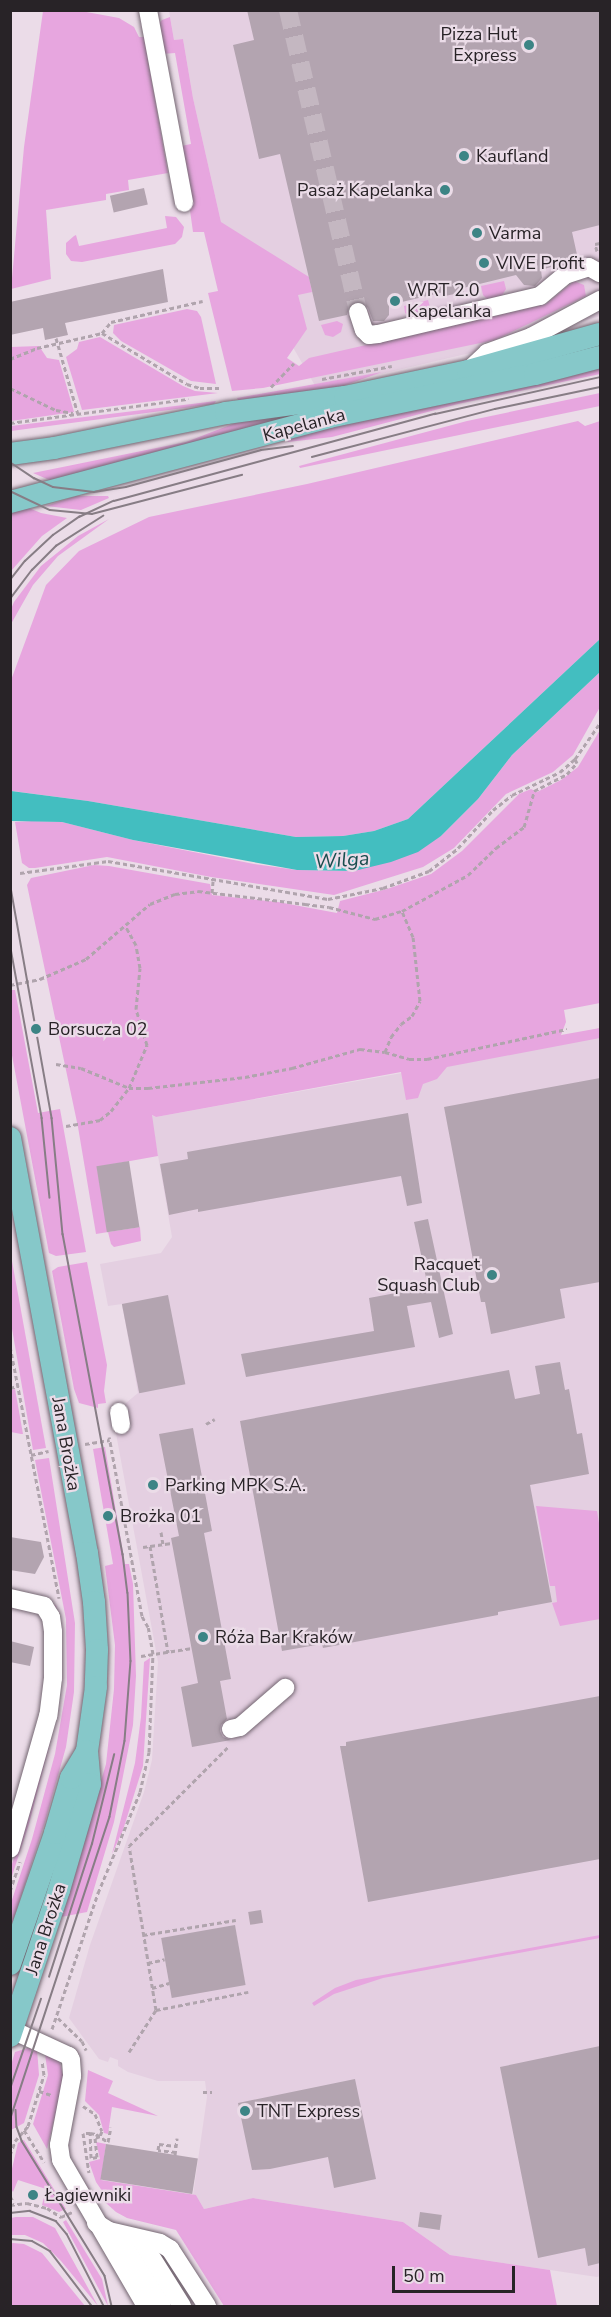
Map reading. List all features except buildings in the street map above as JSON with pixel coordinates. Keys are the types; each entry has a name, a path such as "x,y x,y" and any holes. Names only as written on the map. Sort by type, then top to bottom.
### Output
{"main road":[{"name":"Kapelanka","path":"17,451 226,412 345,397 468,371 600,334"},
{"name":"Kapelanka","path":"10,502 329,417 535,374 600,357"},
{"name":"Jana Brożka","path":"10,1138 94,1602 96,1688 87,1751 90,1784 78,1829 11,2032"},
{"name":"Jana Brożka","path":"13,1950 55,1833 71,1778 87,1751"}],"street":[{"path":"148,10 184,203"},
{"path":"358,312 361,326 369,335 540,296 565,275 596,265 592,304 531,337 487,353 468,371"},
{"path":"10,1598 44,1606 51,1617 53,1632 53,1678 48,1716 10,1849"},
{"path":"236,1728 285,1688"},
{"path":"11,2032 77,2055 59,2150 63,2165 146,2307"},
{"path":"96,2223 116,2232 170,2248 207,2307"},
{"path":"116,2232 162,2307"},
{"path":"140,2239 182,2307"}],"path":[{"path":"596,265 595,244 600,243"},
{"path":"10,359 58,343 102,333 111,321 203,301"},
{"path":"102,333 187,384 200,388 222,388"},
{"path":"56,338 78,414"},
{"path":"277,388 268,390 294,363"},
{"path":"317,380 400,364"},
{"path":"10,388 56,410 78,414"},
{"path":"10,423 190,399"},
{"path":"20,873 108,861 213,881 328,899 383,888 429,871 458,848 493,810 512,795 560,772 575,759 600,723"},
{"path":"10,985 35,983 86,959 126,927 150,904 164,897 198,891 329,907 375,919 402,911 468,875 496,848 524,827 534,791 567,774 577,763 575,759"},
{"path":"212,893 213,881"},
{"path":"385,1052 391,1036 412,1016 420,1001 413,937 402,911"},
{"path":"66,1126 100,1120 129,1088 147,1045 136,1009 140,968 136,945 126,927"},
{"path":"56,1064 81,1068 129,1088 200,1084 292,1068 360,1049 385,1052 409,1059 427,1059 567,1029"},
{"path":"10,1388 18,1386"},
{"path":"206,1424 215,1419"},
{"path":"77,2055 82,2042 58,2018 107,1870 130,1821 147,1767 154,1686 153,1654 148,1627 142,1616 116,1423"},
{"path":"161,1532 163,1544"},
{"path":"143,1547 172,1543"},
{"path":"150,1546 168,1652"},
{"path":"141,1656 192,1648"},
{"path":"129,2052 156,2010 129,1846 240,1735 236,1728"},
{"path":"143,1935 236,1920"},
{"path":"148,1963 165,1959"},
{"path":"152,1988 169,1983"},
{"path":"156,2010 248,1992"},
{"path":"10,2156 15,2141 28,2126 44,2075 41,2057 45,2044"},
{"path":"203,2092 212,2092"},
{"path":"83,2106 91,2109 99,2120 100,2136"},
{"path":"90,2176 83,2133 100,2136 108,2142 111,2127"},
{"path":"90,2133 91,2158 97,2157 95,2138 100,2136"},
{"path":"176,2146 159,2144 158,2150 175,2153 176,2146 177,2138"},
{"path":"10,2196 12,2204 46,2208 61,2217 74,2211"}],"shaded area":[{"path":"43,11 81,11 119,18 134,27 139,37 144,37 168,173 128,180 129,190 106,194 106,200 46,210 51,279 11,289 24,147"},
{"name":"Pasaż Kapelanka","path":"169,11 600,11 600,316 483,350 317,389 221,222 193,98 183,39 174,40"},
{"path":"170,17 174,40 183,39 193,98 221,222 309,277 312,292 298,295 307,329 287,358 299,366 309,358 546,304 574,281 584,285 586,296 495,340 263,388 232,391 208,293 218,291 204,232 193,232 181,146 191,144 175,53 162,54 157,25"},
{"path":"165,216 176,217 184,227 182,237 175,244 82,262 71,261 66,254 66,243 76,235 79,246 167,228"},
{"path":"504,281 506,289 500,299 487,299 483,295 481,286"},
{"path":"428,300 430,307 426,314 413,318 405,313 404,306"},
{"path":"187,309 197,311 201,317 216,384 191,381 121,341 113,333 114,325"},
{"path":"337,321 343,324 341,332 333,337 325,335 321,325"},
{"path":"100,337 183,386 195,391 218,393 82,410 66,357 77,349 79,342"},
{"path":"39,346 47,358 59,360 74,412 11,421 11,347"},
{"path":"600,368 600,374 458,404 332,437 288,442 288,438 334,425"},
{"path":"382,372 343,386 239,402 237,398"},
{"path":"600,393 600,406 300,468 299,466 467,421"},
{"path":"216,401 214,404 11,431 11,426"},
{"path":"308,412 54,482 33,473 186,442 238,422"},
{"path":"578,421 585,426 600,421 600,639 408,819 374,831 343,836 296,837 88,801 12,791 10,683 46,585 79,551 149,517 307,484"},
{"path":"76,496 108,496 109,498 81,510 46,506"},
{"path":"29,508 67,518 42,536 11,571 11,513"},
{"path":"109,519 58,556 33,585 11,624 11,609 14,602 41,566 78,536"},
{"path":"600,672 600,707 573,755 553,772 506,794 454,848 423,867 334,895 211,877 107,857 35,868 29,868 22,863 15,822 32,821 62,822 133,840 254,864 297,870 354,871 441,836 478,799 512,755"},
{"path":"600,730 600,1003 564,1010 566,1022 561,1035 600,1028 600,1038 447,1067 437,1079 423,1084 418,1098 406,1100 401,1072 156,1117 152,1115 158,1156 97,1167 108,1232 96,1234 78,1127 27,885 31,878 94,865 109,866 210,884 212,895 278,902 337,913 340,901 387,889 431,874 462,851 519,794 531,789 537,792 561,780 578,767"},
{"path":"11,990 15,990 38,1113 60,1109 86,1252 56,1256 49,1253 11,1050"},
{"path":"600,1028 600,2276 597,2277 450,2255 403,2222 253,2198 204,2209 196,2195 193,2195 207,2097 205,2081 158,2081 128,2072 118,2066 118,2060 110,2057 108,2062 99,2059 69,2018 90,1945 144,1792 152,1760 158,1662 115,1428 126,1403 138,1393 122,1304 108,1306 100,1264 161,1253 172,1237 151,1115 156,1117 402,1073"},
{"path":"140,1227 141,1241 114,1247 108,1232"},
{"path":"10,1250 46,1448 33,1450 11,1323"},
{"path":"87,1262 107,1365 104,1391 106,1403 98,1404 98,1408 79,1403 74,1389 52,1271 58,1267"},
{"path":"15,1389 23,1434 11,1432 11,1390"},
{"path":"105,1447 125,1564 129,1564 133,1584 136,1676 133,1725 114,1822 87,1912 61,1917 106,1764 114,1689 115,1645 105,1566 113,1564 93,1449"},
{"path":"49,1458 75,1623 74,1692 66,1747 45,1822 11,1927 11,1903 32,1839 55,1754 67,1685 66,1619 35,1460"},
{"path":"536,1506 597,1511 600,1529 600,1619 560,1626 552,1603 557,1602 555,1586 550,1586"},
{"path":"56,1605 59,1620 55,1724 29,1824 11,1879 11,1867 30,1809 49,1730 49,1608"},
{"path":"150,1658 143,1766 123,1830 112,1854 135,1763 141,1717 144,1662"},
{"path":"600,1935 600,1938 383,1978 334,1994 314,2006 312,2003 335,1988 356,1980"},
{"path":"31,2047 37,2049 39,2075 24,2123 11,2130 11,2065 15,2052"},
{"path":"45,2054 59,2060 64,2079 47,2149 33,2124 48,2075"},
{"path":"88,2070 113,2081 108,2093 158,2116 112,2107 108,2134 104,2133 99,2115 85,2101"},
{"path":"24,2140 66,2209 59,2212 42,2205 46,2189 18,2180 13,2192 11,2189 11,2173 18,2143"},
{"path":"96,2142 106,2144 101,2180 196,2195 204,2209 253,2198 403,2222 450,2255 550,2270 557,2306 224,2306 176,2230 127,2218 106,2203 109,2201 96,2182 89,2162 100,2159"},
{"path":"33,2217 55,2228 98,2306 43,2243 25,2235 11,2235 11,2218"},
{"path":"66,2220 102,2279 108,2306 63,2222"},
{"path":"10,2244 24,2244 42,2253 85,2306 11,2306"}],"water":[{"name":"Wilga","path":"600,639 600,672 512,755 478,799 441,836 418,852 391,862 354,871 297,870 133,840 62,822 11,821 11,791 88,801 296,837 343,836 374,831 408,819"}],"tunnel":[{"path":"288,10 358,312"}],"tram line":[{"path":"10,580 25,561 53,535 79,517 114,501 435,414 600,377"},
{"path":"312,457 495,409 600,387"},
{"path":"10,462 53,487 94,492 126,487 261,450 293,446"},
{"path":"10,491 50,510 92,514 242,475"},
{"path":"10,599 32,570 56,546 103,516"},
{"path":"10,882 52,1118 63,1234 123,1554 128,1593 131,1661 125,1741 110,1817 10,2121"},
{"path":"10,943 42,1118 50,1198"},
{"path":"49,1977 92,1844 114,1755"},
{"path":"10,2089 41,1999"},
{"path":"16,2110 17,2127 22,2141 105,2276 112,2306"},
{"path":"10,2213 30,2211 56,2221 67,2234 104,2306"},
{"path":"10,2239 32,2241 50,2251 92,2306"}],"place":[{"name":"Pizza Hut Express","path":"529,45"},
{"name":"Kaufland","path":"464,156"},
{"name":"Pasaż Kapelanka","path":"445,190"},
{"name":"Varma","path":"477,233"},
{"name":"VIVE Profit","path":"484,263"},
{"name":"WRT 2.0 Kapelanka","path":"395,301"},
{"name":"Borsucza 02","path":"36,1029"},
{"name":"Racquet Squash Club","path":"492,1275"},
{"name":"Parking MPK S.A.","path":"153,1485"},
{"name":"Brożka 01","path":"108,1516"},
{"name":"Róża Bar Kraków","path":"203,1637"},
{"name":"TNT Express","path":"245,2111"},
{"name":"Łagiewniki","path":"33,2195"}]}
